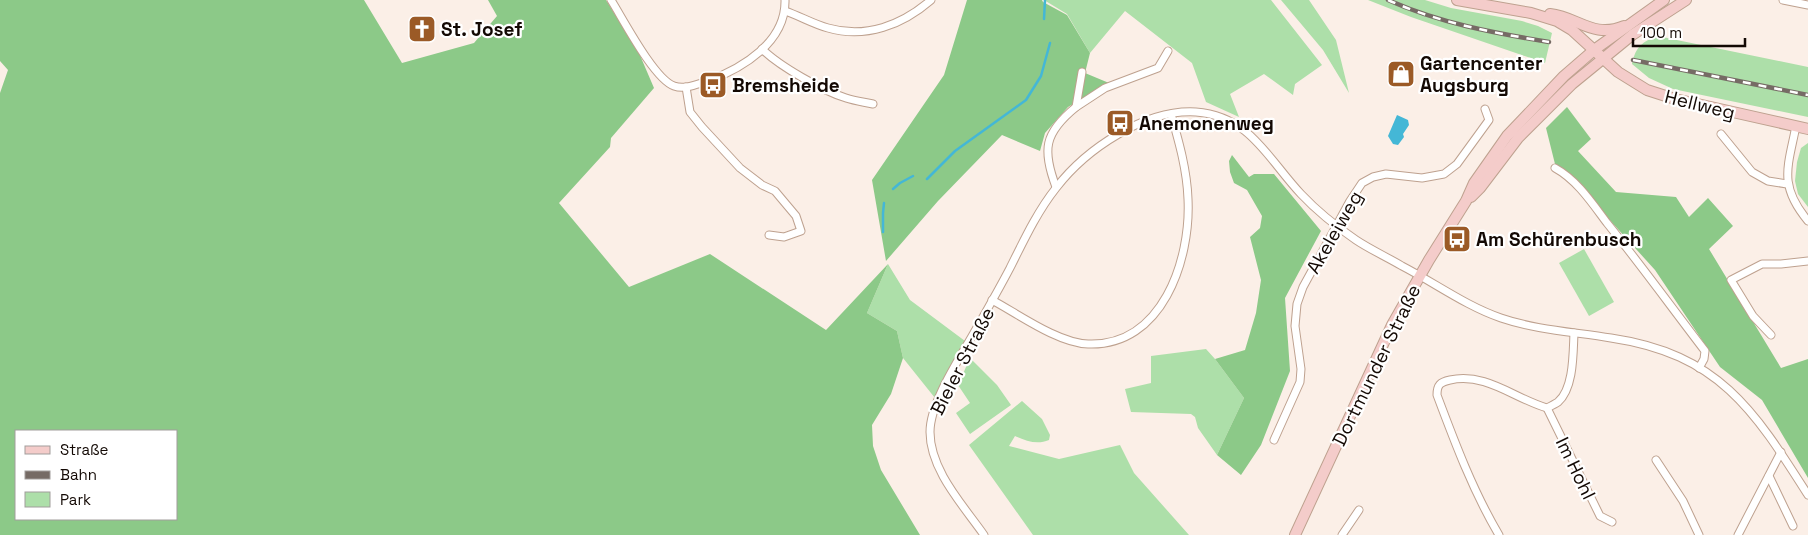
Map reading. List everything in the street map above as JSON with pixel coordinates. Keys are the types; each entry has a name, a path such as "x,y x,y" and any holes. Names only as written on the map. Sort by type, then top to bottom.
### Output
{"main road":[{"path":"1457,0 1531,13 1561,15 1588,28 1603,30 1618,28 1635,21"},
{"name":"Dortmunder Straße","path":"1296,535 1392,325 1419,276 1466,201 1474,183 1507,136 1564,76 1594,50 1664,0"},
{"name":"Dortmunder Straße","path":"1466,201 1480,188 1503,156 1536,118 1572,84 1632,35 1686,0"},
{"name":"Hellweg","path":"1531,13 1557,21 1572,30 1602,58 1634,83 1657,93 1714,108 1808,128"}],"street":[{"path":"611,0 636,42 665,81 674,86 686,87 711,79 738,67 762,50 774,36 781,23 785,10 785,0"},
{"path":"785,10 826,28 861,32 890,26 907,17 931,0"},
{"path":"1782,0 1808,5"},
{"path":"762,50 806,79 844,98 872,104"},
{"path":"1056,187 1050,170 1047,147 1054,131 1068,114 1105,88 1158,68 1168,52"},
{"path":"1076,107 1082,72"},
{"path":"686,87 690,112 705,130 740,168 775,191 796,216 801,232 784,236 769,236"},
{"name":"Akeleiweg","path":"1274,440 1300,382 1301,369 1295,326 1297,304 1303,287 1350,201 1362,183 1373,177 1386,174 1422,178 1438,176 1451,170 1489,120 1485,109"},
{"name":"Bieler Straße","path":"984,535 944,478 934,459 930,443 930,426 940,395 1032,224 1056,187 1086,157 1110,140 1137,125 1171,114 1193,112 1209,114 1229,120 1254,138 1301,193 1337,226 1358,242 1419,276"},
{"path":"992,300 1062,339 1087,344 1104,344 1120,339 1136,331 1155,313 1174,282 1186,245 1188,223 1187,180 1171,114"},
{"path":"1796,126 1789,160 1787,184 1790,195 1808,221"},
{"path":"1720,134 1752,172 1768,181 1787,184"},
{"path":"1555,168 1567,175 1584,193 1645,270 1705,351 1700,368"},
{"path":"1770,335 1753,316 1731,280 1762,264 1808,261"},
{"path":"1419,276 1501,318 1537,327 1633,342 1670,352 1700,368 1746,405 1781,452 1808,495"},
{"path":"1498,535 1474,487 1436,395 1437,388 1441,382 1453,379 1473,379 1491,383 1547,408 1558,402 1566,392 1570,382 1574,333"},
{"name":"Im Hohl","path":"1547,408 1600,516 1612,522"},
{"path":"1738,535 1781,452"},
{"path":"1656,460 1683,501 1699,535"},
{"path":"1769,476 1794,526"},
{"path":"1342,535 1359,510"}],"green space":[{"path":"0,0 364,0 402,63 474,43 497,16 488,0 606,0 639,53 654,88 611,138 610,147 559,203 629,287 710,254 826,330 888,264 867,313 897,331 903,358 891,394 872,425 873,446 881,470 920,535 0,535 0,93 8,70 0,61"},
{"path":"967,0 1042,0 1067,15 1090,53 1085,73 1109,83 1068,107 1045,133 1040,151 1002,135 938,201 886,261 872,180 944,75"},
{"path":"1044,0 1271,0 1322,65 1295,84 1293,95 1264,74 1230,94 1239,117 1206,102 1192,63 1125,11 1090,53 1067,14"},
{"path":"1281,0 1309,0 1336,40 1349,93 1323,50"},
{"path":"1368,0 1425,0 1451,8 1522,21 1538,26 1552,33 1545,63 1411,17"},
{"path":"1659,35 1808,67 1808,117 1673,89 1649,78 1632,64 1641,45"},
{"path":"1567,107 1591,139 1578,151 1616,192 1676,197 1689,217 1708,198 1733,226 1709,249 1781,368 1808,359 1808,478 1762,400 1720,367 1655,270 1568,174 1555,164 1546,128"},
{"path":"1808,143 1808,207 1798,194 1795,181 1801,148"},
{"path":"1232,155 1249,177 1254,174 1274,174 1321,231 1285,298 1290,371 1261,445 1241,475 1217,455 1244,398 1215,359 1245,350 1256,313 1261,280 1250,237 1260,228 1262,216 1247,190 1234,183 1229,161"},
{"path":"1584,249 1614,302 1589,316 1559,263"},
{"path":"888,264 910,300 965,341 935,398 903,358 897,331 867,313"},
{"path":"1206,349 1244,398 1217,455 1198,428 1195,417 1191,414 1131,412 1125,389 1151,383 1151,356"},
{"path":"970,358 997,385 1011,405 970,434 956,413 970,403 958,385"},
{"path":"1022,401 1042,419 1050,435 1049,440 1036,442 1015,436 1009,446 1059,459 1120,445 1134,473 1189,535 1033,535 969,445"}],"water":[{"path":"1397,115 1408,120 1409,125 1398,145 1393,144 1388,136"}],"waterway":[{"path":"1044,19 1045,0"},
{"path":"927,179 955,151 1026,100 1041,76 1050,43"},
{"path":"893,189 913,176"},
{"path":"883,232 884,203"}],"railway":[{"path":"1388,0 1447,21 1487,31 1549,42"},
{"path":"1633,60 1808,95"}],"place":[{"name":"St. Josef","path":"422,29"},
{"name":"Gartencenter Augsburg","path":"1401,74"},
{"name":"Bremsheide","path":"713,85"},
{"name":"Anemonenweg","path":"1120,123"},
{"name":"Am Schürenbusch","path":"1457,239"}]}
